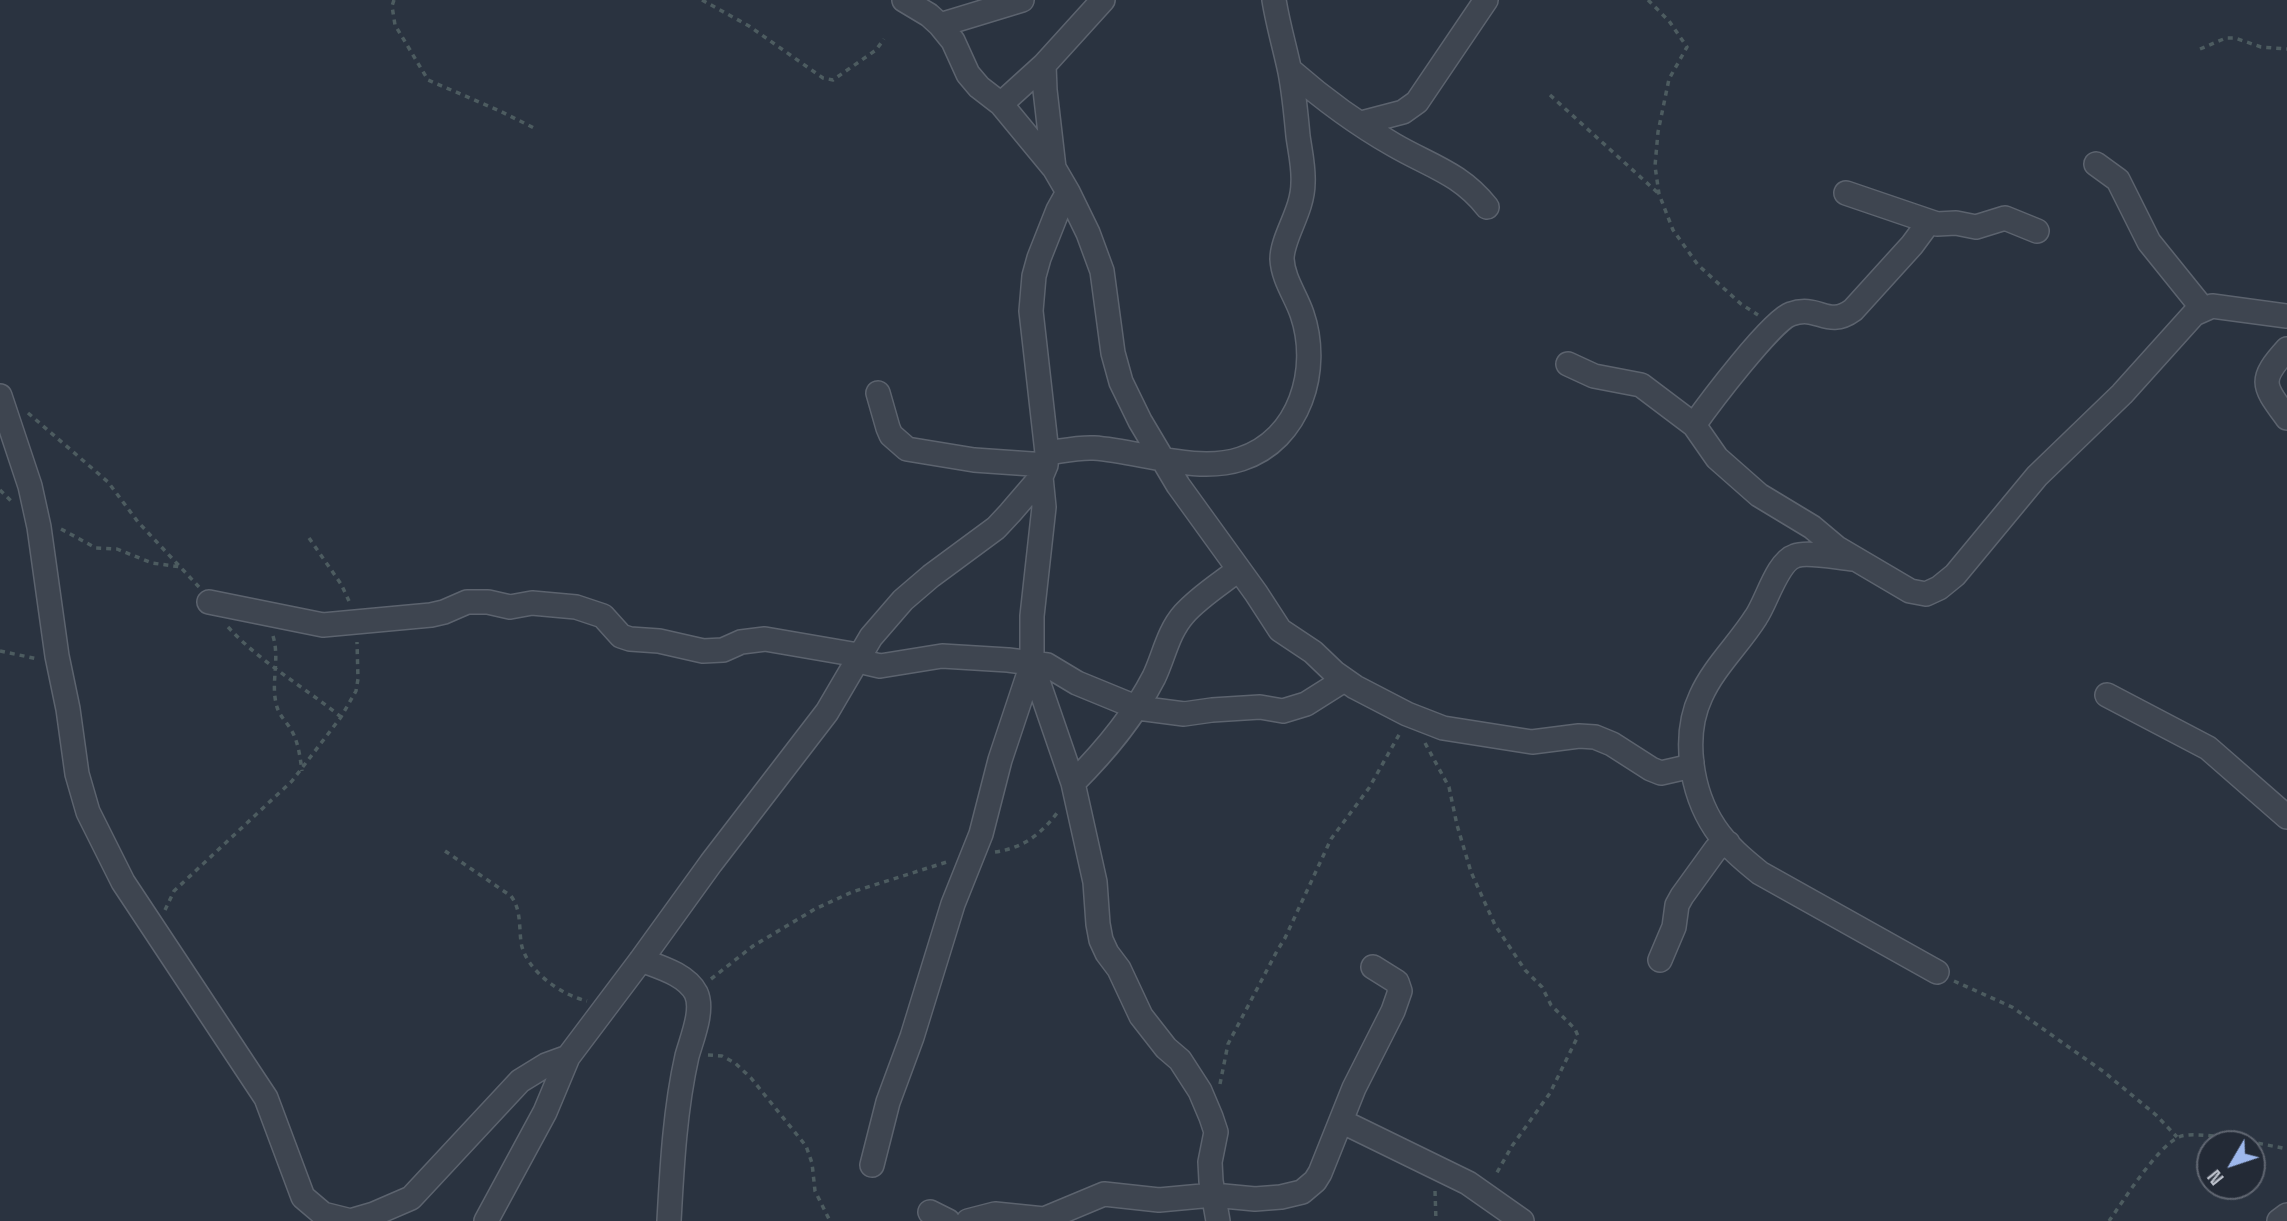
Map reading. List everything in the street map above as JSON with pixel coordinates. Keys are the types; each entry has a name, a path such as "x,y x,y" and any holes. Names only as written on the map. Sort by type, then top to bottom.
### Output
{"street":[{"path":"904,0 940,25 953,41 968,74 979,87 1001,104 1054,168 1088,233 1102,271 1113,353 1121,382 1163,460 1280,630 1313,652 1344,680 1407,714 1443,727 1515,740 1547,741 1579,736 1595,737 1661,773 1683,768 1692,762"},
{"path":"940,25 1022,0"},
{"path":"1001,104 1044,65 1103,0"},
{"path":"878,393 891,435 908,449 974,460 1045,465 1091,447 1163,460 1210,463 1238,460 1259,452 1291,421 1301,402 1307,372 1308,340 1302,314 1286,278 1282,260 1283,250 1300,209 1303,184 1290,70 1274,0"},
{"path":"1361,123 1402,112 1417,102 1486,0"},
{"path":"1044,65 1054,168"},
{"path":"1290,70 1336,107 1394,145 1456,178 1473,190 1487,207"},
{"path":"2096,164 2118,180 2149,242 2203,309"},
{"path":"872,1165 888,1102 912,1037 941,940 973,856 1000,760 1032,664 1032,616 1044,507 1045,465 1031,311 1034,275 1039,258 1052,223 1068,192"},
{"path":"1846,193 1929,222 1976,227 2005,218 2037,231"},
{"path":"1694,425 1714,397 1788,314 1818,312 1831,319 1842,318 1853,310 1912,245 1929,222"},
{"path":"1568,365 1594,376 1641,385 1694,425 1717,458 1759,495 1793,514 1837,548 1910,591 1926,594 1939,588 1955,575 2037,476 2148,367 2179,329 2203,309 2212,306 2287,316"},
{"path":"2287,349 2269,368 2266,382 2269,393 2287,418"},
{"path":"0,396 30,486 39,527 77,774 88,813 123,882 266,1098 303,1197 323,1214 350,1221 411,1198 520,1081 546,1065 568,1057"},
{"path":"486,1221 545,1112 568,1057 711,863 827,712 858,655 871,637 904,600 931,576 996,528 1045,465"},
{"path":"1858,560 1797,554 1787,560 1777,572 1757,616 1702,694 1691,732 1692,762 1700,801 1715,828 1760,873 1937,972"},
{"path":"1073,783 1138,708 1183,615 1238,570"},
{"path":"209,602 309,623 431,615 467,602 488,602 510,607 532,603 576,607 603,616 621,636 659,640 702,651 723,650 741,642 765,639 858,655 867,663 880,666 942,656 1047,665 1077,683 1138,708 1184,714 1259,707 1283,710 1306,704 1344,680"},
{"path":"1032,664 1073,783 1095,882 1101,940 1119,969 1141,1016 1166,1048 1180,1060 1200,1091 1211,1117 1216,1132 1210,1162 1218,1221"},
{"path":"2107,695 2208,748 2287,817"},
{"path":"1660,960 1674,926 1677,905 1682,896 1716,849 1728,843"},
{"path":"641,961 667,969 685,980 696,992 698,1005 676,1130 668,1221"},
{"path":"968,1221 995,1214 1044,1219 1104,1194 1159,1200 1213,1195 1269,1199 1302,1192 1320,1173 1354,1088 1393,1011 1400,991 1397,982 1373,967"},
{"path":"1341,1121 1448,1172 1485,1193 1522,1221"},
{"path":"2279,1221 2287,1215"}],"path":[{"path":"394,0 392,6 395,25 428,80 534,128"},
{"path":"702,0 749,26 823,78 833,80 876,50 884,39"},
{"path":"1648,0 1669,21 1686,47 1669,79 1658,132 1656,166 1659,194 1673,230 1698,265 1741,304 1774,327"},
{"path":"2200,49 2225,38 2235,38 2261,47 2287,49"},
{"path":"1550,95 1659,194"},
{"path":"26,411 108,482 138,522 181,567 221,619 252,651 275,670 310,691 341,717"},
{"path":"0,490 39,527 56,528 96,548 117,549 152,563 181,567"},
{"path":"158,935 174,891 302,771 341,717 356,691 358,678 355,612 341,584 309,538"},
{"path":"261,612 277,653 276,704 280,716 291,729 299,750 302,771"},
{"path":"0,651 37,659 57,656"},
{"path":"1211,1117 1228,1044 1286,939 1331,839 1369,788 1394,747 1407,714"},
{"path":"1424,740 1448,787 1471,872 1495,925 1525,970 1542,987 1551,1004 1575,1029 1578,1036 1550,1093 1511,1146 1485,1193"},
{"path":"696,992 753,946 815,909 852,892 944,862 1010,850 1040,833 1056,814 1073,783"},
{"path":"445,851 511,896 517,904 525,957 554,987 565,994 607,1007"},
{"path":"1937,972 2012,1007 2104,1072 2156,1115 2177,1137"},
{"path":"689,1048 708,1055 722,1056 735,1063 781,1114 806,1146 815,1191 830,1221"},
{"path":"2109,1221 2164,1148 2177,1137 2189,1134 2287,1149"},
{"path":"1436,1221 1435,1190 1448,1172"}]}
